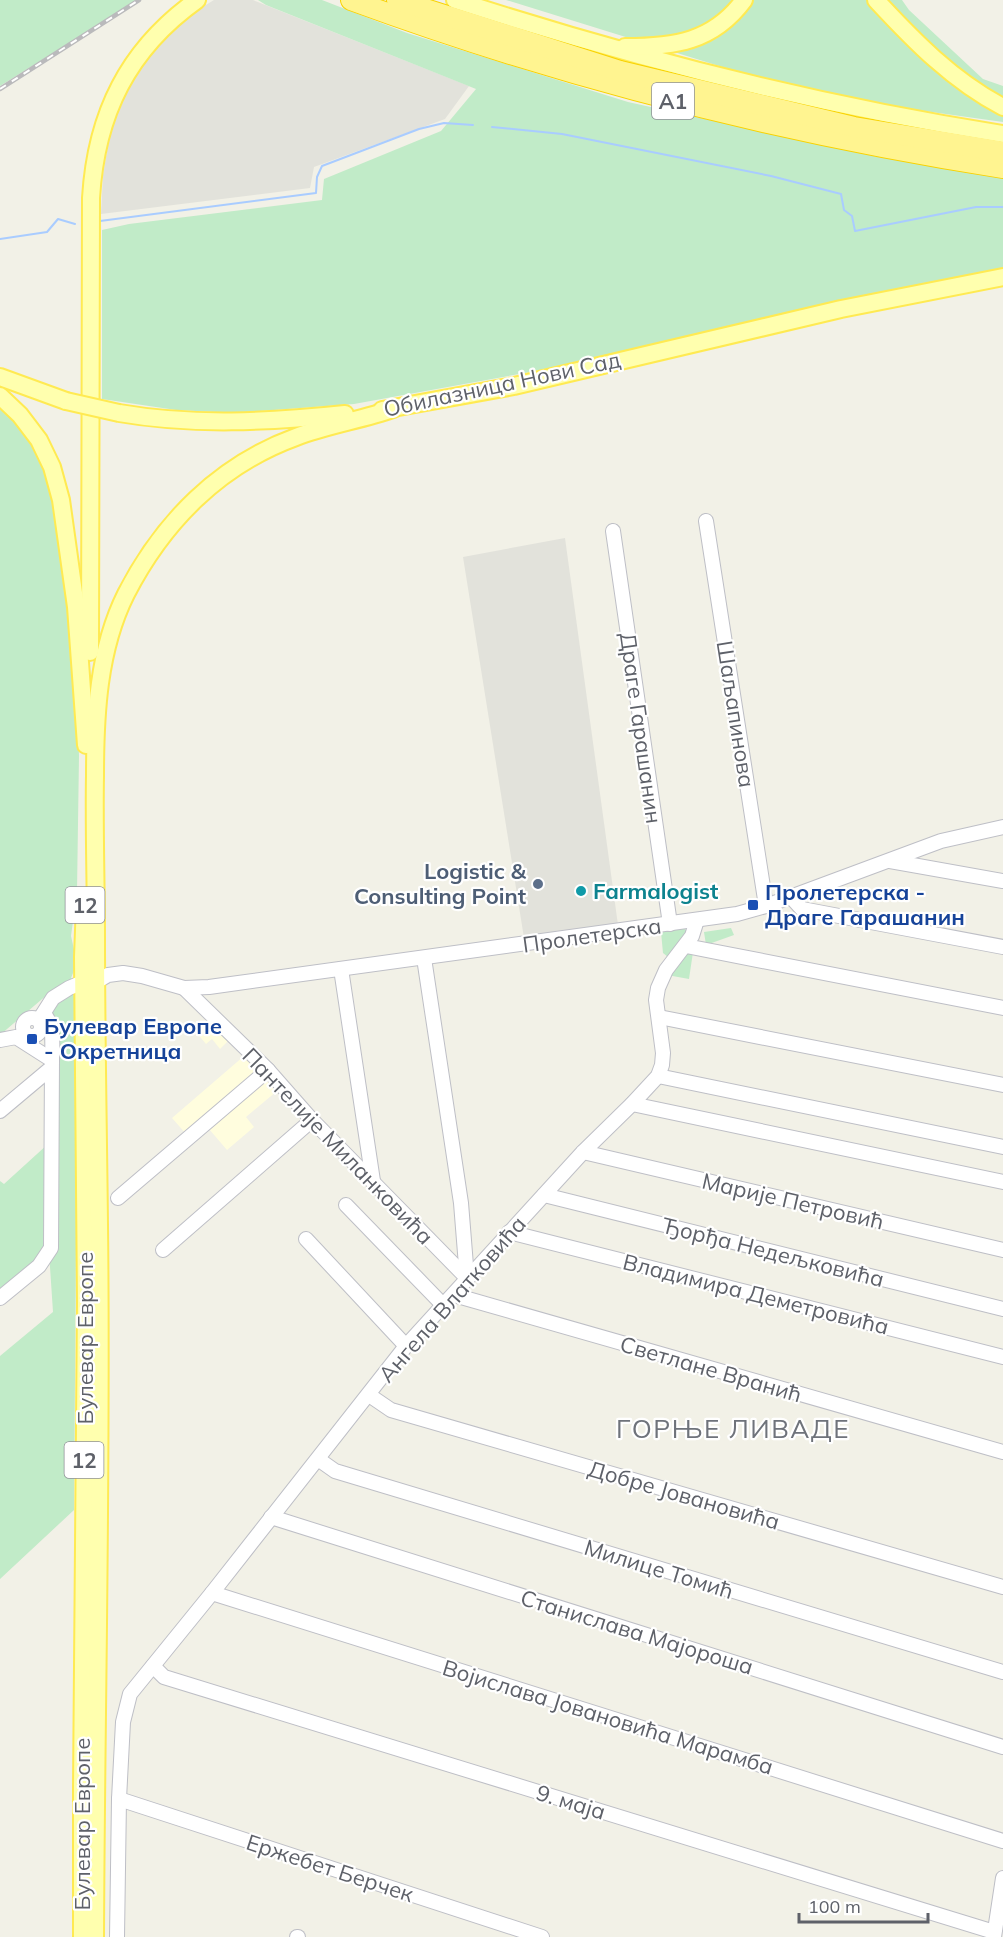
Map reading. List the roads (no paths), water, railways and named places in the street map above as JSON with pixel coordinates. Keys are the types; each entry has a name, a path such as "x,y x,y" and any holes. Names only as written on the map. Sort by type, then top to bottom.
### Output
{"highway":[{"name":"A1","path":"351,0 449,34 616,86 852,143 1003,168"},
{"name":"A1","path":"397,0 620,71 854,127 1003,152"}],"main road":[{"path":"91,740 91,210 94,163 104,123 126,73 157,34 196,0"},
{"path":"455,0 600,46 666,64 878,113 1003,134"},
{"path":"600,46 664,46 696,39 721,24 744,0"},
{"path":"876,0 938,62 973,89 1003,107"},
{"name":"Обилазница Нови Сад","path":"0,377 66,400 119,413 171,420 218,422 272,420 393,409 514,386 841,309 1003,277"},
{"path":"0,396 20,415 39,440 56,481 64,519 76,607 91,740"},
{"path":"91,740 102,669 119,610 155,544 185,508 219,479 275,445 312,431 393,409"},
{"name":"Булевар Европе","path":"82,1937 91,740"},
{"name":"Булевар Европе","path":"89,982 100,1308 95,1937"}],"street":[{"name":"Шаљапинова","path":"706,521 765,906"},
{"name":"Драге Гарашанин","path":"613,531 670,924"},
{"name":"Пролетерска","path":"21,1034 26,1020 41,1016 53,998 69,987 108,975 123,973 142,976 184,988 209,987 737,914 791,897 941,841 1003,827"},
{"path":"890,861 1003,881"},
{"path":"791,897 802,909 1003,947"},
{"path":"697,920 692,936 666,970 657,988 656,1000 663,1053 658,1076 1003,1147"},
{"path":"686,946 1003,1008"},
{"path":"424,958 461,1203 467,1278"},
{"path":"340,969 374,1181"},
{"name":"Пантелије Миланковића","path":"184,988 268,1070 312,1120 467,1278"},
{"path":"0,1298 39,1266 51,1248 51,1027 49,1020 41,1016"},
{"path":"659,1017 1003,1085"},
{"path":"0,1040 21,1034 51,1065"},
{"path":"0,1111 51,1065"},
{"path":"118,1198 268,1070"},
{"name":"Ангела Влатковића","path":"117,1937 118,1799 123,1722 130,1694 406,1346 583,1152 658,1076"},
{"path":"632,1104 1003,1182"},
{"path":"163,1250 312,1120"},
{"name":"Марије Петровић","path":"583,1152 1003,1250"},
{"name":"Ђорђа Недељковића","path":"544,1195 1003,1309"},
{"path":"346,1205 448,1300"},
{"name":"Владимира Деметровића","path":"510,1232 1003,1357"},
{"path":"306,1239 406,1346"},
{"name":"Светлане Вранић","path":"448,1300 1003,1452"},
{"name":"Добре Јовановића","path":"369,1395 391,1410 1003,1587"},
{"name":"Милице Томић","path":"318,1459 335,1471 1003,1672"},
{"name":"Станислава Мајороша","path":"271,1517 1003,1747"},
{"name":"Војислава Јовановића Марамба","path":"212,1593 1003,1841"},
{"name":"9. маја","path":"153,1666 164,1677 994,1935"},
{"name":"Ержебет Берчек","path":"118,1799 542,1937"},
{"path":"994,1935 1002,1887"}],"waterway":[{"path":"100,221 316,193 317,177 322,166 419,129 444,123 473,125"},
{"path":"492,127 562,134 771,176 841,194 844,210 852,216 855,231 976,207 1003,207"},
{"path":"0,239 47,232 58,219 75,224"}],"railway":[{"path":"0,89 139,0"}],"place":[{"name":"Logistic & Consulting Point","path":"538,884"},
{"name":"Farmalogist","path":"581,891"},
{"name":"Пролетерска - Драге Гарашанин","path":"753,905"},
{"name":"Булевар Европе - Окретница","path":"32,1039"}],"district":[{"name":"ГОРЊЕ ЛИВАДЕ","path":"733,1428"}]}
